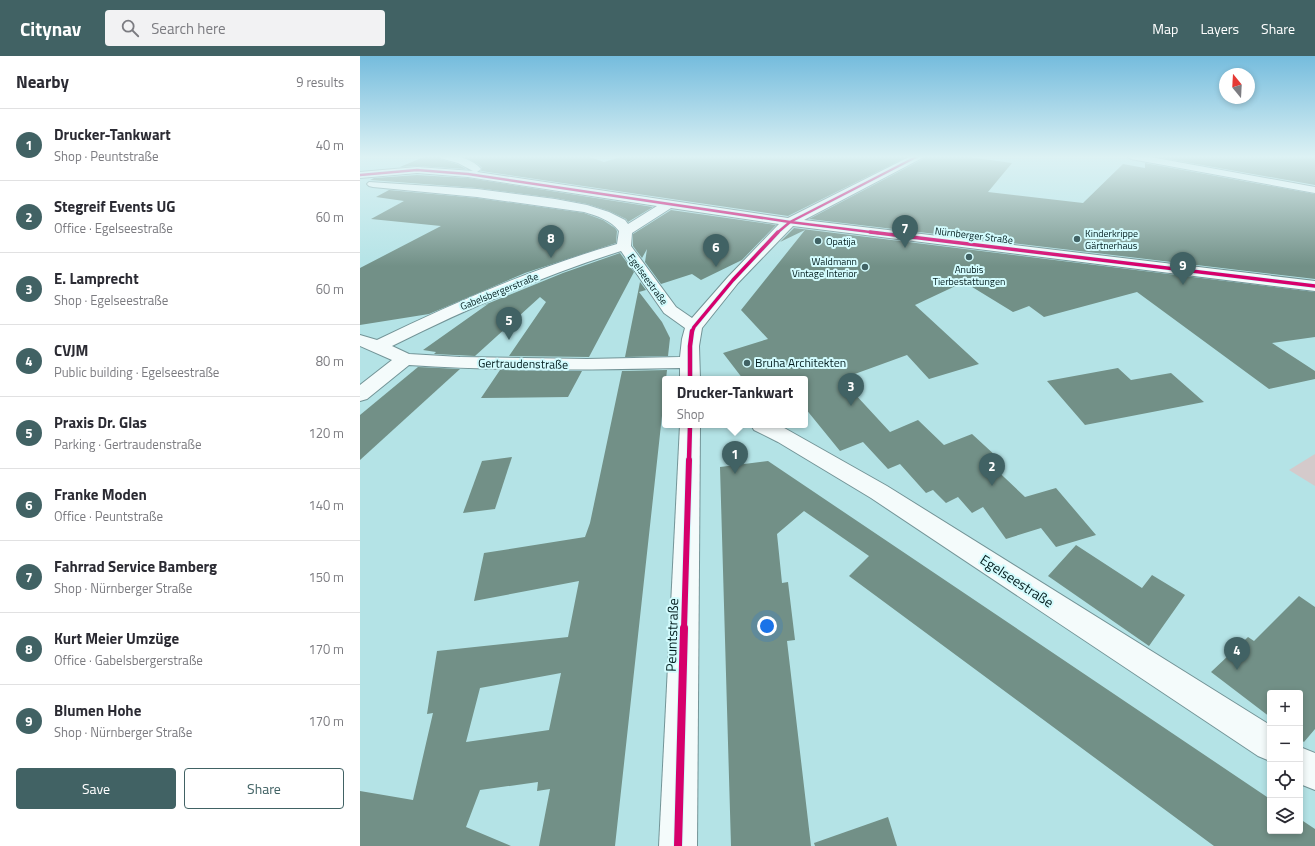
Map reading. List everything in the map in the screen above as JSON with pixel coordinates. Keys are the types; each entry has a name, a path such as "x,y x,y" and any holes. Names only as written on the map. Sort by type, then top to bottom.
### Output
{"street":[{"name":"Egelseestraße","path":"476,193 555,203 587,209 605,215 620,223 625,238 670,310 694,327"},
{"name":"Nürnberger Straße","path":"594,193 790,222 1315,286"},
{"path":"690,371 689,341 694,327 732,280 781,229 790,222 845,193"},
{"name":"Gabelsbergerstraße","path":"378,346 423,323 625,238 667,204"},
{"name":"Nürnberger Straße","path":"821,205 825,214 833,221 852,229"},
{"name":"Gertraudenstraße","path":"360,340 378,346 405,359 460,363 587,365 690,371"},
{"path":"360,395 405,359"},
{"name":"Peuntstraße","path":"678,846 690,428"},
{"name":"Egelseestraße","path":"767,428 786,437 879,492 1267,742"},
{"path":"1303,766 1315,773"}],"shaded area":[{"path":"1315,454 1315,486 1289,470"}],"building":[{"path":"384,193 421,193 477,198 584,213 603,220 615,228 617,231 616,243 525,273 429,314 360,325 360,268 441,226 371,219 404,201 376,197"},
{"path":"515,193 563,193 653,207 628,222 626,219 609,211 587,204"},
{"path":"630,193 835,193 788,216"},
{"path":"859,193 995,193 1083,203 1093,193 1309,193 1315,194 1315,279 809,219"},
{"path":"671,210 776,225 742,260 701,280 692,274 661,284 645,262 647,249 642,258 633,246 633,234"},
{"path":"794,228 1315,292 1315,337 1272,343 1315,371 1315,379 1269,389 1137,292 1044,317 1029,306 1013,312 964,282 915,305 979,364 929,379 907,355 841,379 890,432 918,420 944,445 972,434 997,457 987,461 1025,497 1056,488 1096,535 1056,547 1041,528 1006,539 983,507 972,513 958,497 946,503 933,490 926,493 900,464 888,469 863,442 840,451 808,412 808,376 741,376 723,353 768,339 741,310 805,230 780,242"},
{"path":"620,253 634,272 589,357 509,356 546,302 540,297 475,356 434,354 436,352 423,350 488,304 482,306 563,273"},
{"path":"640,282 646,290 639,292 662,322 670,338 668,356 625,357"},
{"path":"418,367 460,369 360,460 360,415"},
{"path":"1118,368 1131,380 1171,373 1204,402 1085,425 1047,381"},
{"path":"500,370 582,371 568,397 481,398"},
{"path":"667,370 666,376 662,376 662,416 615,846 539,846 550,789 537,791 538,782 480,790 466,827 511,846 360,846 360,791 413,800 433,713 427,714 437,651 568,637 579,581 474,601 484,553 585,537 590,523 622,371","holes":["561,673 549,730 466,742 480,688"]},
{"path":"512,457 495,509 463,513 482,461"},
{"path":"768,461 1267,797 1267,834 1303,834 1303,821 1315,829 1315,846 1214,846 849,576 869,556 804,511 777,534 782,583 788,582 795,640 787,641 811,846 731,846 720,467"},
{"path":"1076,545 1142,588 1152,575 1185,595 1149,646 1048,576"},
{"path":"1299,596 1315,607 1315,729 1304,742 1303,690 1267,690 1267,715 1211,672 1248,637 1254,641"},
{"path":"888,817 897,846 815,846 814,843"}],"cycle path":[{"path":"595,193 790,222 1315,286"},
{"path":"690,376 690,339 694,327 733,280 781,229 790,222 844,193"},
{"path":"678,846 690,428"}],"place":[{"name":"Kinderkrippe Gärtnerhaus","path":"1077,239"},
{"name":"Opatija","path":"818,241"},
{"name":"Fahrrad Service Bamberg","path":"905,248"},
{"name":"Anubis Tierbestattungen","path":"969,257"},
{"name":"Kurt Meier Umzüge","path":"551,258"},
{"name":"Franke Moden","path":"716,267"},
{"name":"Waldmann Vintage Interior","path":"865,267"},
{"name":"Blumen Hohe","path":"1183,285"},
{"name":"Praxis Dr. Glas","path":"509,340"},
{"name":"Bruha Architekten","path":"747,363"},
{"name":"E. Lamprecht","path":"851,406"},
{"name":"Drucker-Tankwart","path":"735,474"},
{"name":"Stegreif Events UG","path":"992,486"},
{"name":"CVJM","path":"1237,670"}]}
